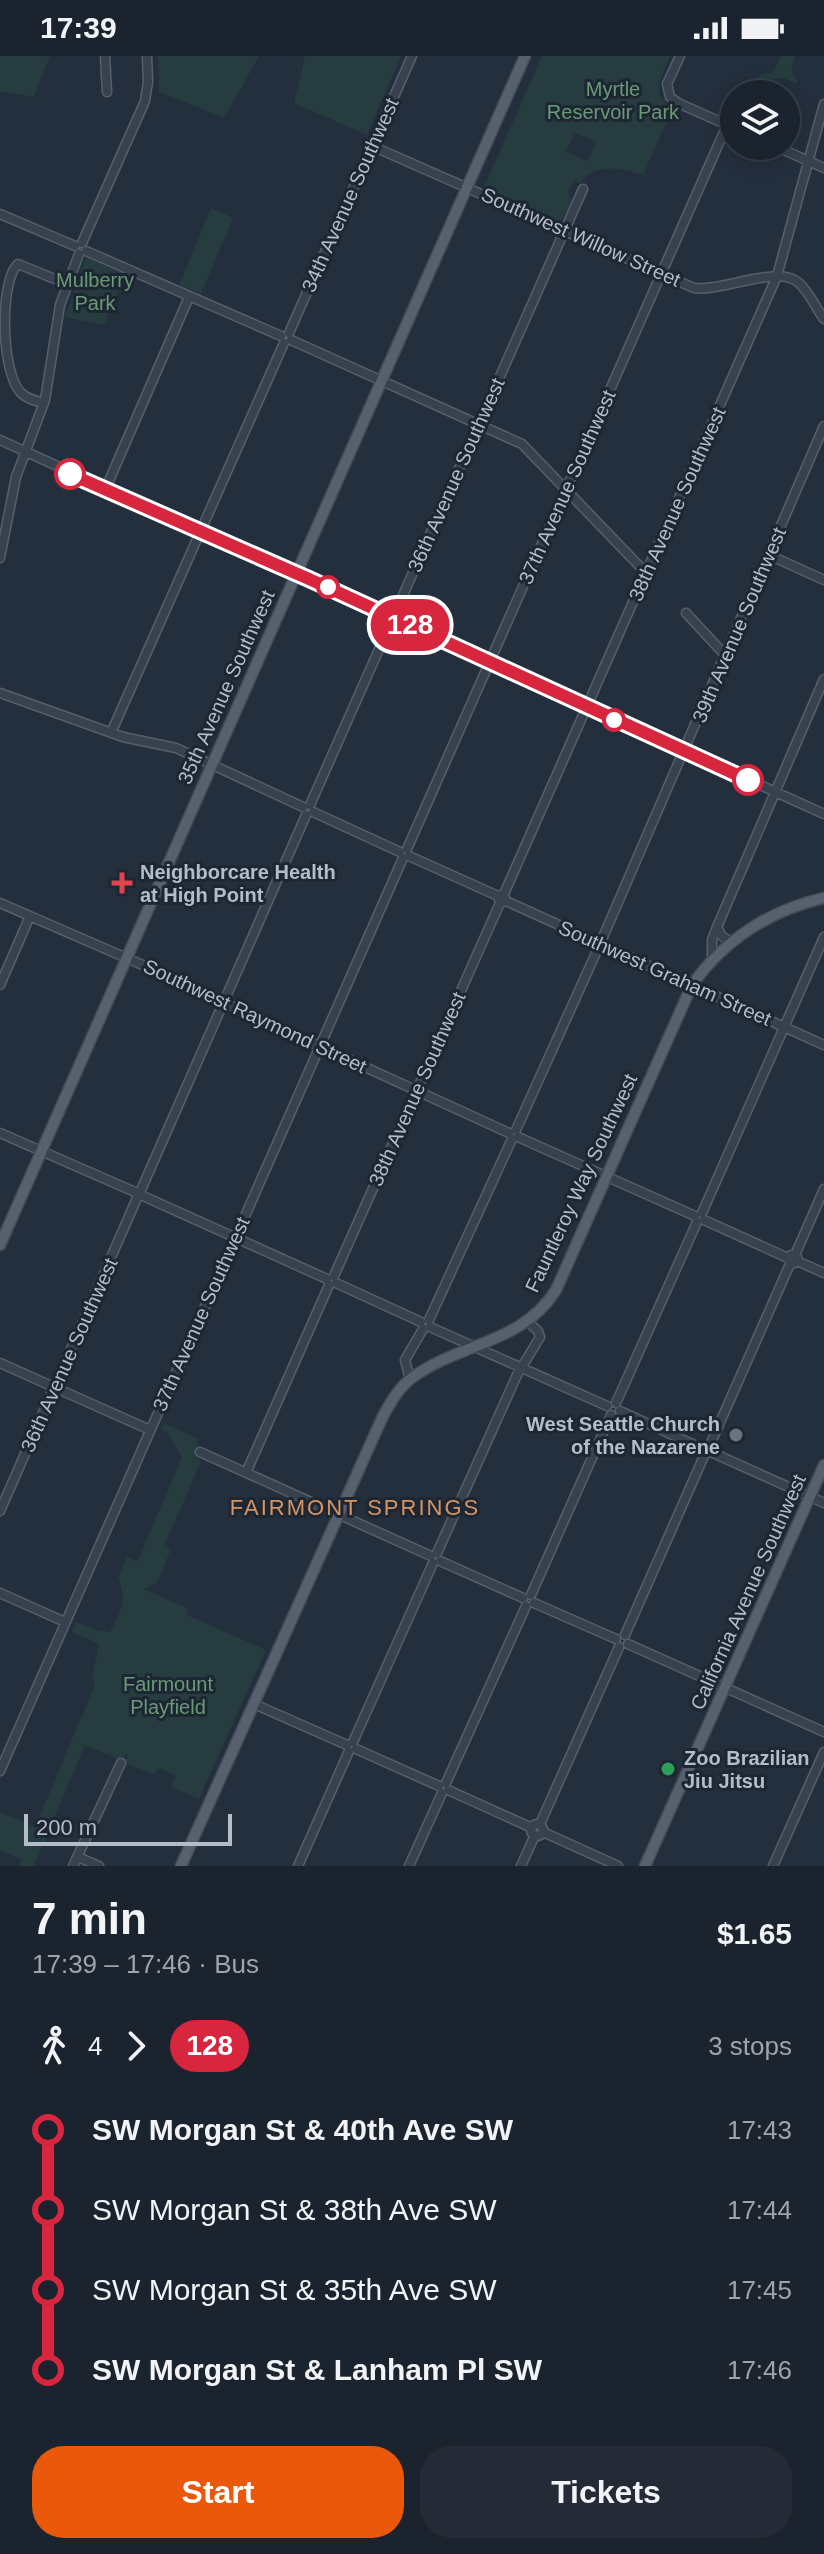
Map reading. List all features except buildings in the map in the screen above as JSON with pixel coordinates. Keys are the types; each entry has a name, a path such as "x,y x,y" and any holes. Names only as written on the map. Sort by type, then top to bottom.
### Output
{"main road":[{"name":"35th Avenue Southwest","path":"0,1245 525,56"},
{"name":"Fauntleroy Way Southwest","path":"181,1866 383,1416 398,1391 432,1365 528,1322 548,1303 692,985 712,958 730,942 792,906 824,898"},
{"name":"California Avenue Southwest","path":"645,1866 824,1465"}],"street":[{"path":"105,56 107,92"},
{"path":"0,558 16,477 49,383 57,322 67,284 142,111 148,91 147,56"},
{"name":"34th Avenue Southwest","path":"111,733 412,56"},
{"path":"680,56 667,84 670,97 720,121"},
{"name":"38th Avenue Southwest","path":"246,1473 777,276 824,104"},
{"name":"Southwest Willow Street","path":"372,146 699,289 777,276"},
{"name":"37th Avenue Southwest","path":"0,1771 662,273 720,149"},
{"path":"800,157 824,168"},
{"name":"36th Avenue Southwest","path":"0,1511 583,189"},
{"path":"0,214 480,423 525,446 646,573"},
{"path":"44,403 22,394 5,364 1,342 3,288 8,272 18,264 67,284"},
{"path":"777,276 789,277 802,286 824,319"},
{"path":"105,490 189,297"},
{"name":"39th Avenue Southwest","path":"410,1379 405,1360 426,1324 600,944 824,426"},
{"path":"0,432 24,453"},
{"path":"0,440 824,814"},
{"path":"769,555 824,580"},
{"path":"686,613 725,655"},
{"path":"712,958 712,940 717,927 824,679"},
{"name":"Southwest Graham Street","path":"0,693 111,733 176,748 824,1045"},
{"name":"Southwest Raymond Street","path":"0,903 824,1273"},
{"path":"0,985 30,916"},
{"path":"717,927 730,942"},
{"path":"409,1866 824,937"},
{"path":"0,1133 824,1503"},
{"path":"521,1866 824,1189"},
{"path":"298,1866 522,1367 540,1337 528,1322"},
{"path":"0,1363 150,1430"},
{"path":"200,1452 824,1732"},
{"path":"0,1593 65,1622"},
{"path":"254,1704 618,1866"},
{"path":"773,1866 824,1752"},
{"path":"99,1866 76,1862 121,1763"}],"green space":[{"path":"0,56 50,56 33,97 0,91"},
{"path":"158,56 259,56 224,118 159,92"},
{"path":"302,56 401,56 367,135 294,103 305,58"},
{"name":"Myrtle Reservoir Park","path":"542,56 670,56 659,92 661,98 673,108 643,175 609,168 593,172 580,183 575,181 568,192 572,201 561,223 483,189","holes":["574,133 596,142 588,161 566,152"]},
{"path":"781,56 795,56 791,71 797,80 757,80 760,74 772,73"},
{"path":"211,208 233,218 201,294 179,285"},
{"name":"Mulberry Park","path":"86,257 126,274 104,325 65,317"},
{"name":"Fairmount Playfield","path":"164,1423 198,1439 196,1455 201,1462 165,1544 171,1549 157,1583 144,1589 187,1608 187,1615 266,1650 199,1799 171,1787 176,1776 158,1768 154,1775 125,1763 126,1754 122,1761 85,1745 34,1866 19,1866 21,1859 0,1850 0,1812 35,1827 95,1685 92,1677 99,1644 72,1632 76,1622 110,1632 117,1618 123,1600 118,1578 127,1557 137,1562 182,1457 168,1434 161,1429"}],"bus line":[{"name":"128","path":"70,474 309,579 748,780"}],"place":[{"name":"Neighborcare Health at High Point","path":"122,883"},
{"name":"West Seattle Church of the Nazarene","path":"736,1435"},
{"name":"Zoo Brazilian Jiu Jitsu","path":"668,1769"}],"district":[{"name":"FAIRMONT SPRINGS","path":"355,1507"}]}
